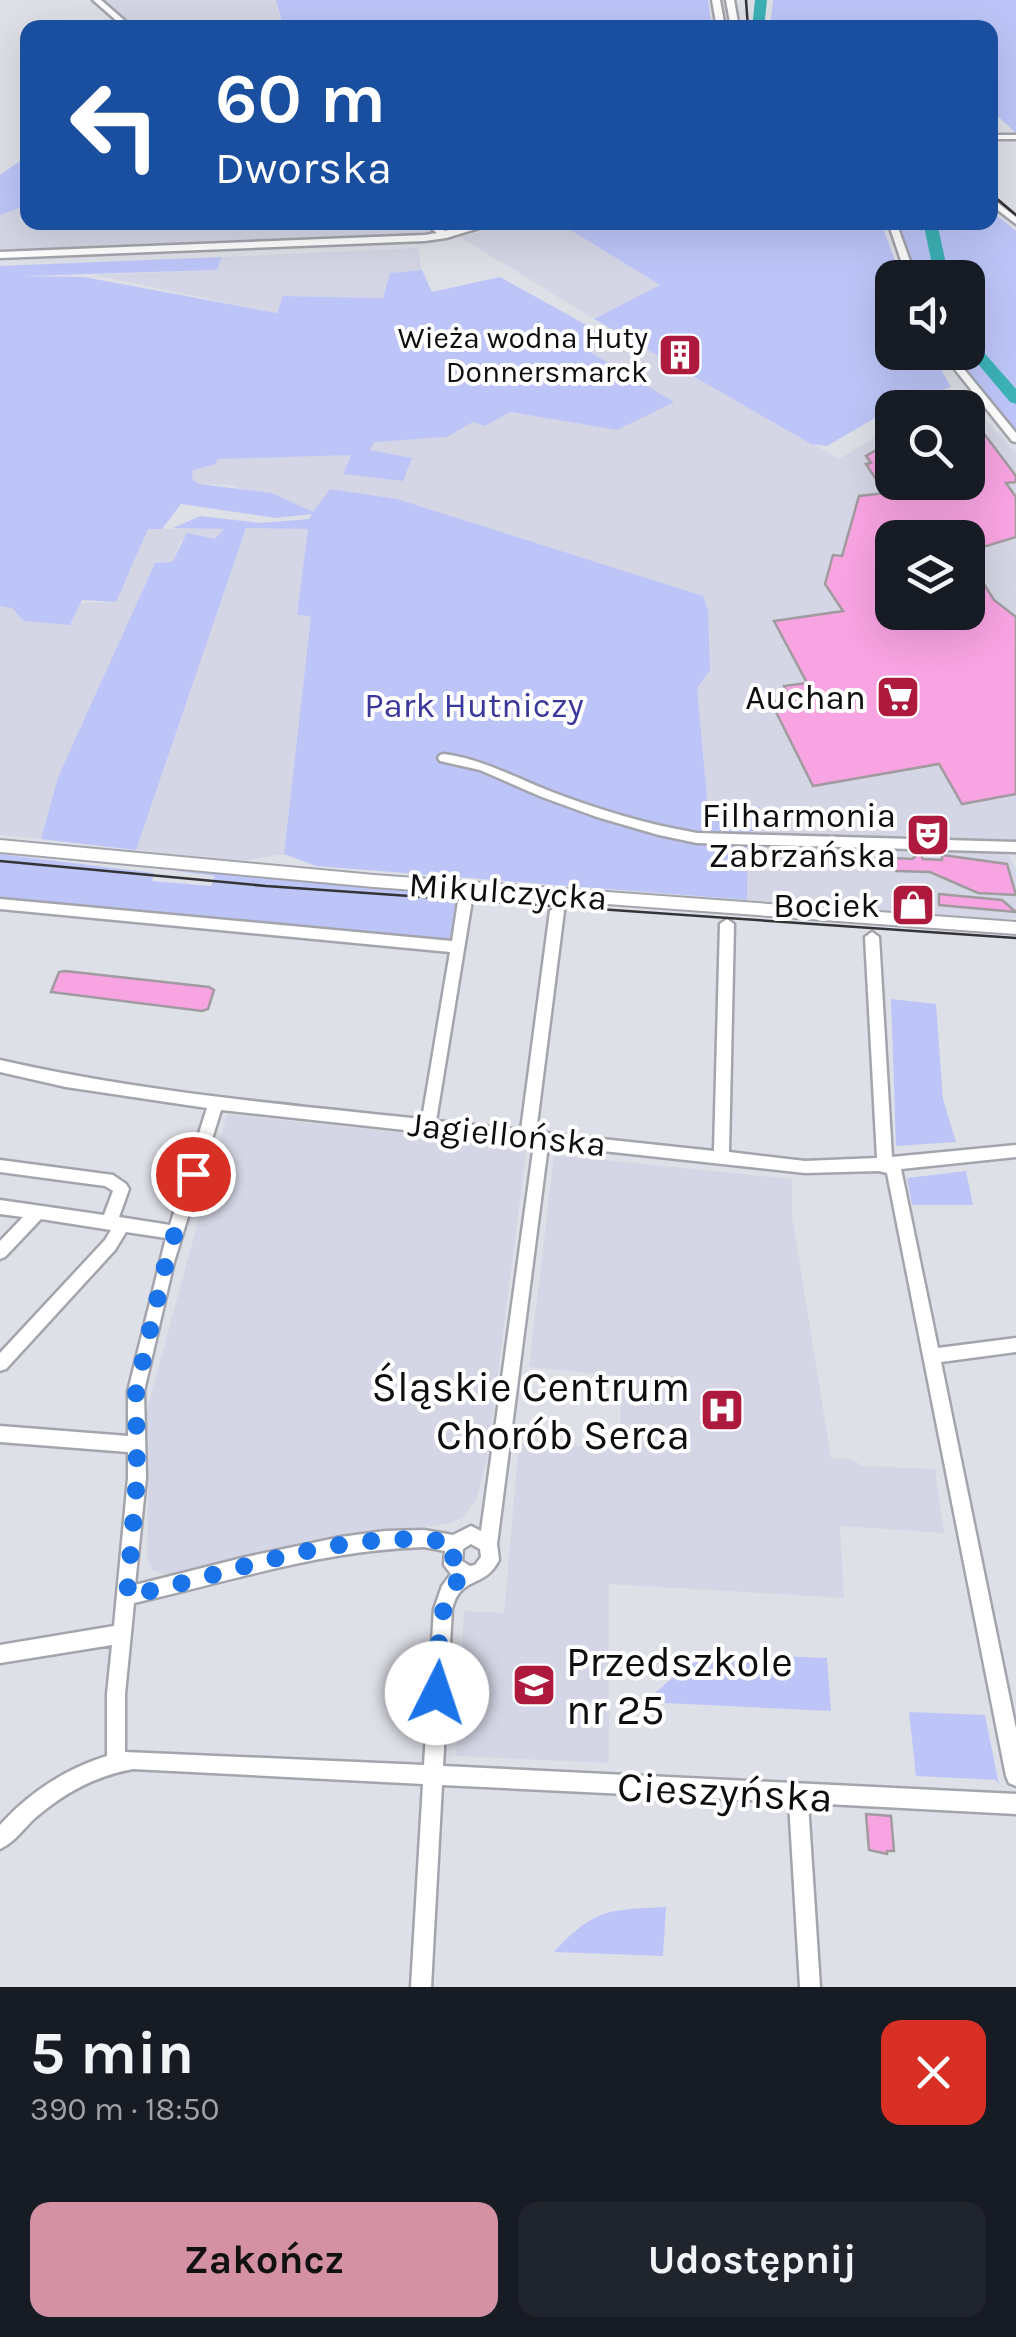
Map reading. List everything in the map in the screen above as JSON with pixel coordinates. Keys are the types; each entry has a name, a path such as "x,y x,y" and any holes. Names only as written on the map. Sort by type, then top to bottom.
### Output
{"main road":[{"name":"Mikulczycka","path":"0,846 466,888 1016,928"}],"street":[{"path":"97,0 121,20"},
{"path":"439,230 446,235"},
{"path":"0,254 446,235 464,230"},
{"path":"895,230 906,260"},
{"path":"960,370 1016,439"},
{"path":"444,758 477,762 546,794 660,832 697,838 1016,847"},
{"path":"428,1125 466,888"},
{"path":"0,904 456,948"},
{"path":"421,1987 443,1609 451,1587 464,1574 486,1567 557,911"},
{"path":"721,1157 727,924"},
{"path":"872,936 889,1165 1016,1776"},
{"name":"Jagiellońska","path":"0,1066 98,1086 216,1103 805,1168 889,1165 1016,1151"},
{"path":"0,1839 14,1822 83,1772 116,1762 136,1390 174,1232 216,1103"},
{"path":"0,1166 108,1180 122,1189 110,1246 0,1364"},
{"path":"0,1208 174,1232"},
{"path":"0,1252 38,1212"},
{"path":"930,1356 1016,1346"},
{"path":"0,1434 136,1445"},
{"path":"127,1596 277,1559 364,1544 454,1544 471,1535 488,1544"},
{"path":"454,1544 453,1565 464,1574"},
{"path":"0,1654 121,1634"},
{"name":"Cieszyńska","path":"116,1762 1016,1804"},
{"path":"798,1796 810,1987"}],"shaded area":[{"path":"103,0 276,0 280,20 126,20"},
{"path":"20,208 20,230 428,230 433,234 0,251 0,215"},
{"path":"488,230 570,230 660,285 594,319 460,237"},
{"path":"418,248 422,270 390,274 383,298 283,296 277,313 94,275 216,270 222,257"},
{"path":"617,333 839,459 875,437 875,500 985,500 985,419 1016,453 1016,851 1007,853 1016,868 1016,918 987,920 747,900 748,847 760,807 708,809 697,688 313,513 230,485 199,484 192,479 193,470 216,464 217,459 327,452 351,454 343,474 374,442 447,437 473,422 485,426 510,412 617,430 584,349"},
{"path":"225,528 216,539 181,540 172,562 155,563 58,777 41,839 0,835 0,606 116,602 148,529"},
{"path":"246,528 309,529 297,615 311,615 284,854 243,861 136,850"},
{"path":"227,1114 527,1146 487,1459 476,1500 462,1518 447,1524 317,1541 167,1575 152,1570 147,1557 149,1441 145,1417"},
{"name":"Śląskie Centrum Chorób Serca","path":"554,1155 792,1179 792,1215 831,1458 852,1459 862,1466 935,1469 944,1533 840,1526 844,1598 609,1584 609,1763 456,1756 464,1611 504,1613 519,1443 620,1448 621,1376 529,1367"}],"green space":[{"path":"276,0 708,0 711,20 281,20"},
{"path":"773,0 1016,0 1016,133 998,116 998,20 771,20"},
{"path":"20,161 20,208 0,215 0,175"},
{"path":"998,216 1016,231 1016,394 985,357 985,260 943,260 936,230 998,230"},
{"path":"570,230 884,230 895,260 875,260 875,370 942,370 951,387 875,390 875,418 827,446 811,444 594,319 660,285"},
{"path":"901,230 927,230 933,260 912,260"},
{"name":"Park Hutniczy","path":"222,257 217,270 24,276 84,277 277,313 283,296 383,298 390,273 422,270 432,292 500,277 608,337 585,349 674,402 617,430 510,412 485,426 473,422 447,437 374,442 370,450 412,458 403,481 343,474 351,455 217,459 216,464 193,470 192,479 199,484 272,493 313,512 330,489 397,499 703,596 708,610 710,670 697,688 708,808 760,807 748,847 747,900 316,866 284,854 311,616 297,615 308,529 246,528 136,850 41,839 58,777 155,563 172,562 187,533 215,539 224,529 173,528 200,516 261,523 309,519 312,514 276,518 181,504 162,529 148,529 116,602 82,600 70,625 24,621 12,608 0,606 0,266"},
{"path":"985,368 1016,403 1016,431 985,390 965,370"},
{"path":"0,854 154,873 152,881 211,886 215,876 168,870 458,893 460,899 452,942 0,903"},
{"path":"891,999 936,1004 943,1099 956,1142 896,1146"},
{"path":"966,1171 973,1205 912,1205 907,1178"},
{"path":"702,1653 827,1658 831,1711 644,1702"},
{"path":"909,1712 985,1715 999,1785 996,1780 916,1776"},
{"path":"666,1907 663,1956 554,1952 581,1927 604,1914"}],"building":[{"path":"985,435 1016,476 1016,482 1006,483 1016,497 1016,537 985,546 985,520 875,520 875,630 985,630 985,586 994,600 1016,617 1016,794 962,804 939,764 813,786 771,702 790,699 784,686 807,683 774,621 843,611 825,584 833,555 842,556 859,496 875,494 875,500 985,500"},
{"path":"875,451 875,478 866,464 871,463 866,456"},
{"path":"920,853 923,859 942,860 942,855 1007,864 1016,895 978,893 930,872 896,871 894,858 912,859"},
{"path":"939,894 1002,900 1016,912 939,905"},
{"path":"59,972 214,990 208,1009 202,1011 51,992"},
{"path":"866,1814 891,1816 894,1851 887,1854 869,1850"}],"waterway":[{"path":"759,20 761,0"},
{"path":"932,230 938,260"},
{"path":"985,363 1016,399"}],"tram line":[{"path":"746,0 747,20"},
{"path":"998,200 1016,215"},
{"path":"0,861 266,886 1016,938"}],"place":[{"name":"Wieża wodna Huty Donnersmarck","path":"680,355"},
{"name":"Auchan","path":"898,697"},
{"name":"Filharmonia Zabrzańska","path":"928,835"},
{"name":"Bociek","path":"913,905"},
{"name":"Śląskie Centrum Chorób Serca","path":"722,1410"},
{"name":"Przedszkole nr 25","path":"534,1685"}],"route":[{"path":"193,1174 155,1303 136,1390 137,1478 127,1596 326,1550 364,1544 450,1542 454,1544 453,1565 464,1574 445,1598 437,1693"}]}
